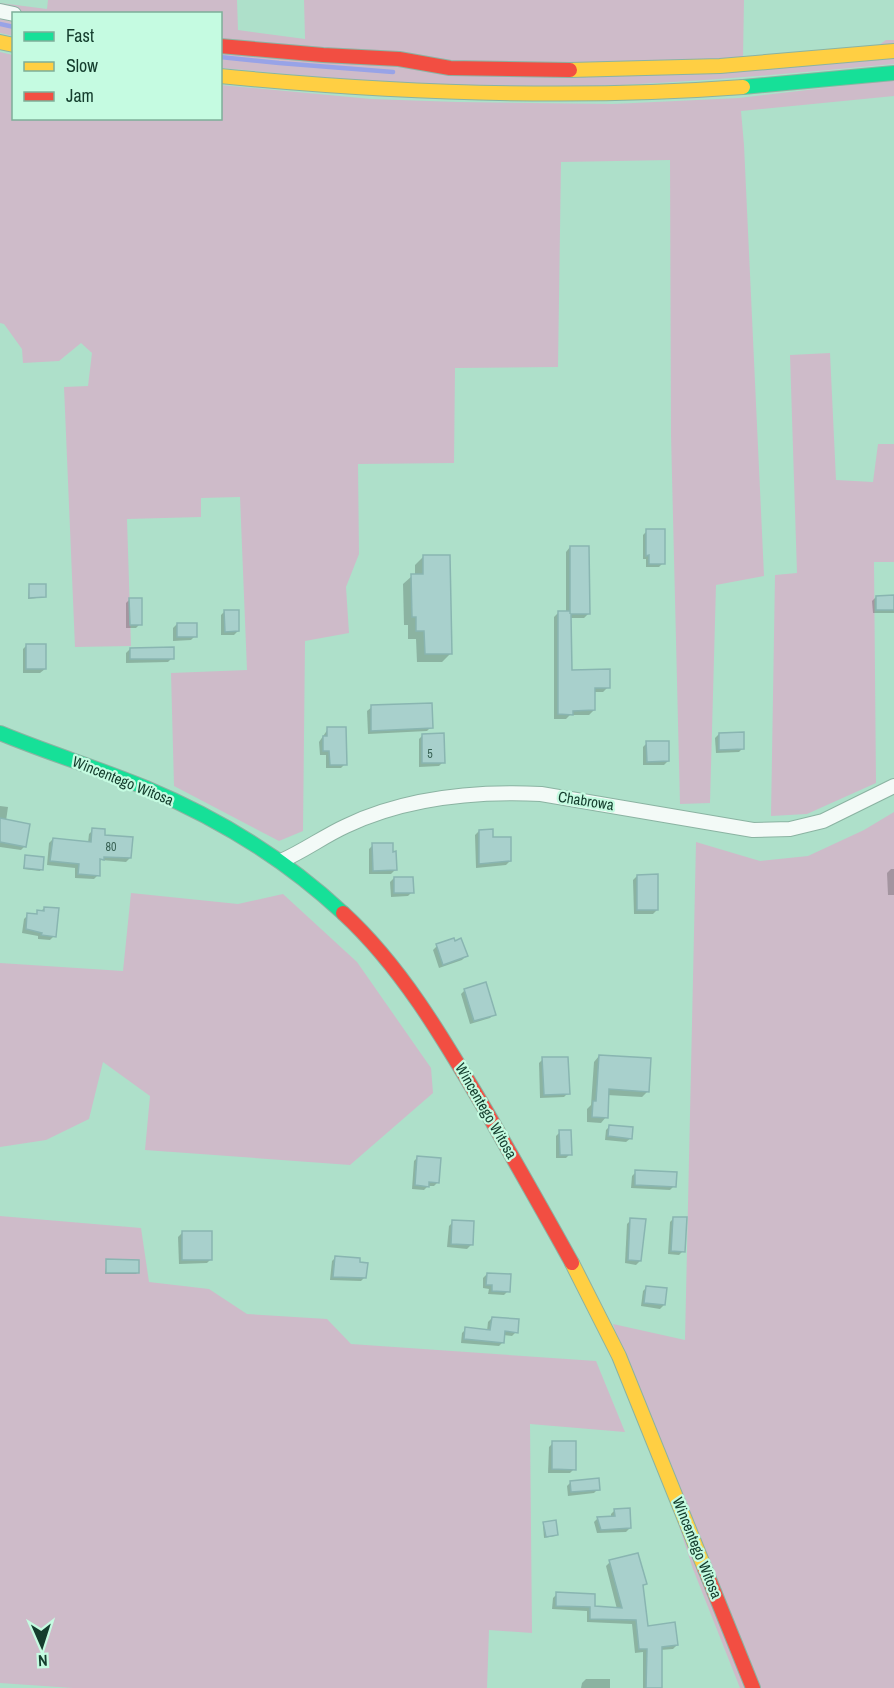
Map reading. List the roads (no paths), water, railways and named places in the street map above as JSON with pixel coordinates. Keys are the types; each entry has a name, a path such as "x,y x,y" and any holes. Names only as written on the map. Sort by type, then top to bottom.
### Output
{"main road":[{"path":"222,46 399,59 450,68 485,70 603,70 720,66 894,51"},
{"path":"222,76 359,89 535,95 628,94 760,86 894,73"},
{"name":"Wincentego Witosa","path":"0,732 146,788 219,823 281,861 336,906 368,937 398,972 446,1042 562,1242 618,1355 753,1688"}],"street":[{"name":"Chabrowa","path":"281,861 346,826 405,805 453,796 541,794 753,830 790,829 823,821 894,786"}],"waterway":[{"path":"0,24 12,27"},
{"path":"222,57 393,72"}]}
